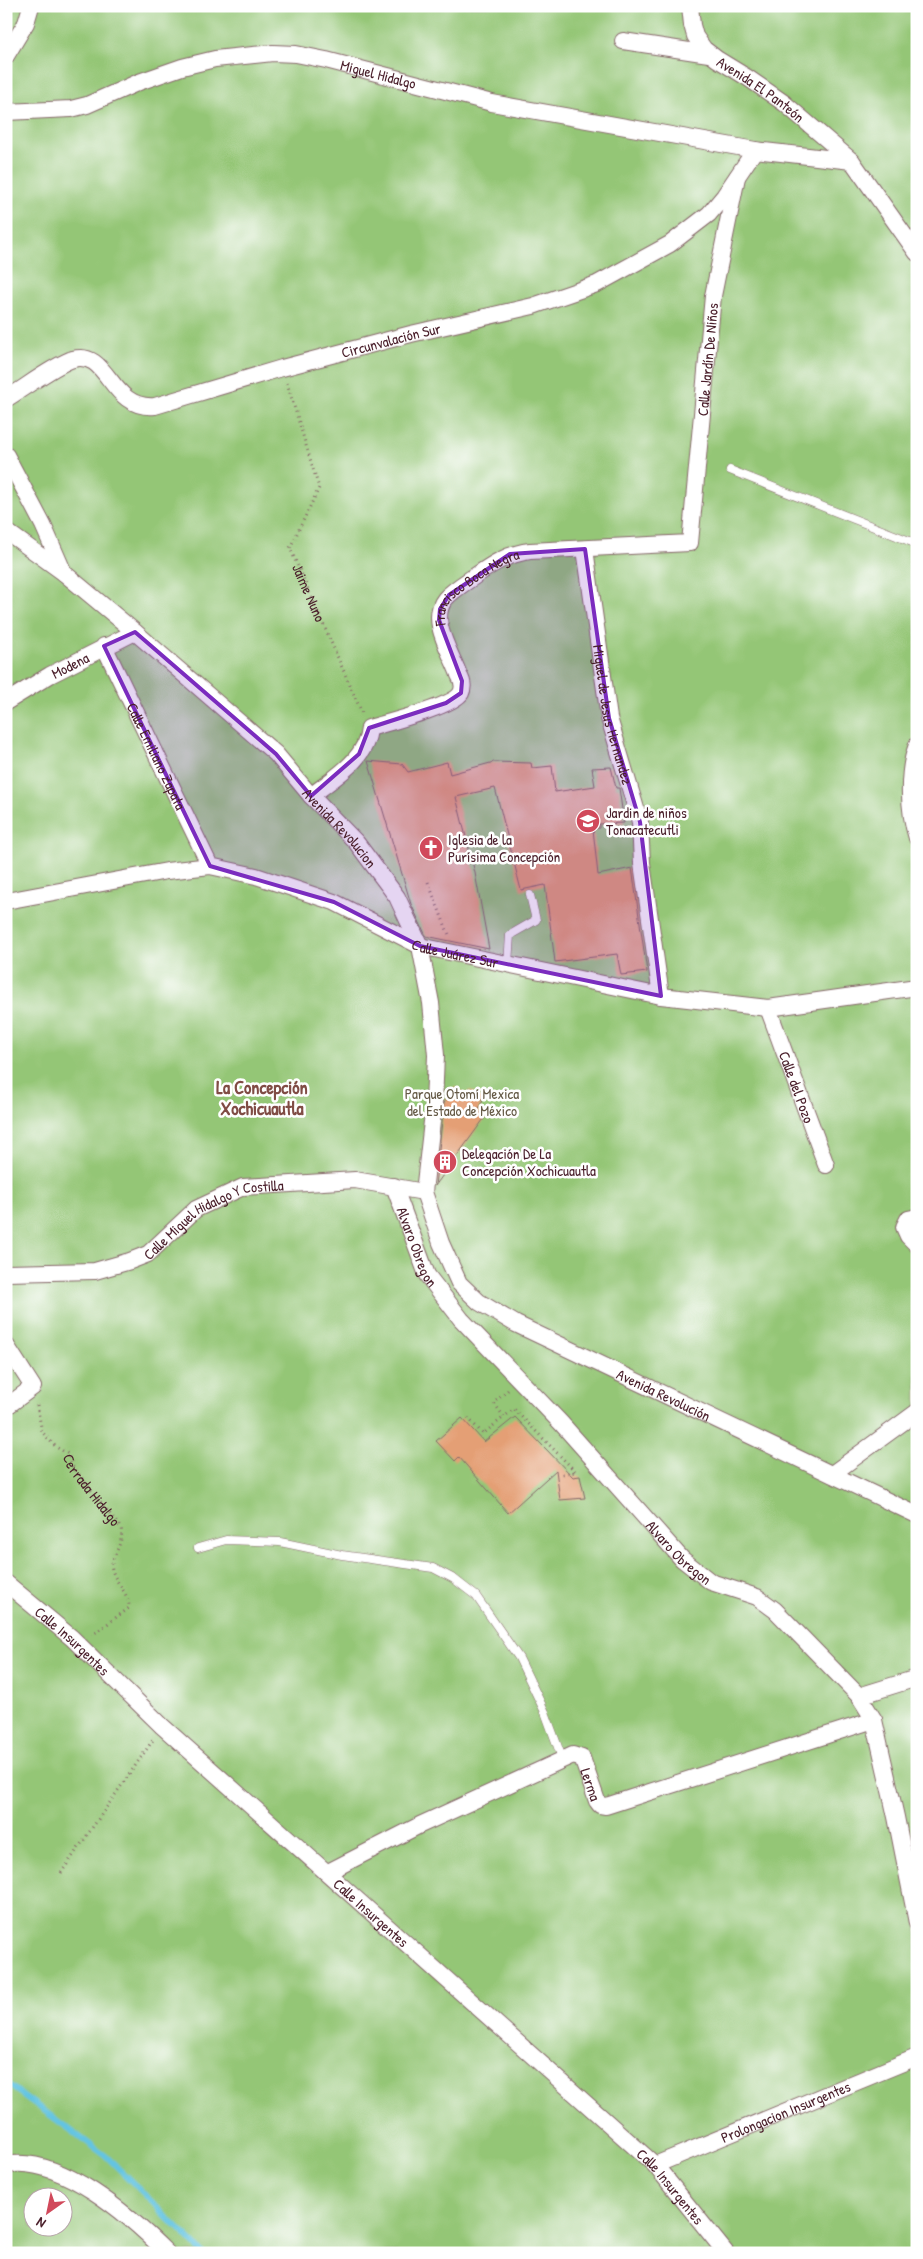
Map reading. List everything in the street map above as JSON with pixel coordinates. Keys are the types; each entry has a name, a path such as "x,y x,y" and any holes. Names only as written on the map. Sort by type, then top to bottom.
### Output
{"street":[{"path":"6,56 26,23 30,6"},
{"name":"Avenida El Panteón","path":"690,6 695,36 709,54 784,103 852,162 917,253"},
{"path":"623,41 709,54"},
{"name":"Miguel Hidalgo","path":"6,112 71,109 87,105 139,82 182,67 214,59 273,53 296,54 326,60 492,104 755,150"},
{"path":"755,150 852,162"},
{"name":"Circunvalación Sur","path":"6,399 68,361 80,358 98,365 124,398 138,406 146,407 163,404 282,368 411,334 533,306 597,284 670,244 709,214 755,150"},
{"name":"Calle Jardín De Niños","path":"690,543 713,296 737,177"},
{"path":"6,455 44,525 64,573"},
{"name":"Avenida Revolucion","path":"6,531 64,573 276,754 311,796 356,842 397,897 420,946 432,1003 436,1055 434,1104 424,1192 441,1243"},
{"name":"Francisco Boca Negra","path":"369,728 446,703 461,693 462,681 439,620 440,609 449,595 497,561 510,554 530,551 690,543"},
{"name":"Miguel de Jesus Hernandez","path":"584,549 609,718 640,822 642,863 661,996"},
{"name":"Modena","path":"6,702 50,675 104,646 135,632"},
{"name":"Calle Emiliano Zapata","path":"104,646 210,866"},
{"path":"311,796 360,754 367,741 369,728"},
{"path":"917,745 912,765 910,797 917,838"},
{"name":"Calle Juárez Sur","path":"6,901 167,871 210,866 256,876 334,902 420,946 661,996 768,1008 917,987"},
{"name":"Calle del Pozo","path":"768,1008 826,1165"},
{"name":"Calle Miguel Hidalgo Y Costilla","path":"6,1273 95,1272 130,1261 148,1254 196,1209 243,1187 355,1180 424,1192"},
{"name":"Alvaro Obregon","path":"394,1186 427,1275 455,1312 561,1423 682,1558 711,1582 757,1597 775,1610 859,1696 874,1720 917,1923"},
{"path":"912,1218 904,1227 908,1236 916,1244"},
{"name":"Avenida Revolución","path":"441,1243 459,1284 486,1306 516,1324 917,1516"},
{"path":"6,1345 33,1388 6,1407"},
{"path":"832,1474 917,1412"},
{"name":"Calle Insurgentes","path":"6,1583 72,1638 162,1726 655,2165 726,2253"},
{"path":"859,1696 917,1678"},
{"name":"Lerma","path":"328,1872 420,1825 562,1758 573,1755 582,1758 597,1801 606,1806 874,1720"},
{"name":"Prolongacion Insurgentes","path":"655,2165 917,2057"},
{"path":"6,2165 16,2163 45,2166 87,2186 146,2233 167,2253"}],"lane":[{"path":"730,470 917,544"},
{"path":"508,964 510,936 536,920 530,895"},
{"path":"198,1548 226,1540 280,1542 342,1555 433,1568 454,1579 476,1596 519,1658 545,1712 562,1758"}],"path":[{"name":"Jaime Nuno","path":"282,368 319,488 290,548 369,728"},
{"path":"428,882 451,941 452,952"},
{"path":"504,1417 494,1403 510,1387 521,1383"},
{"name":"Cerrada Hidalgo","path":"33,1388 42,1432 56,1447 68,1454 73,1467 121,1528 123,1536 111,1564 112,1572 130,1602 129,1608 87,1638 72,1638"},
{"path":"468,1418 483,1434 514,1408 576,1472 561,1474"},
{"path":"61,1873 162,1726"}],"highlighted area":[{"path":"585,549 609,718 640,822 661,996 420,946 334,902 210,866 104,646 135,632 276,754 311,796 359,754 369,728 446,703 461,693 462,681 439,620 440,609 449,595 510,554"}],"green space":[{"name":"Parque Otomí Mexica del Estado de México","path":"6,6 917,6 917,2253 6,2253"}],"building":[{"path":"368,761 402,764 408,772 447,762 450,774 494,762 531,763 532,768 552,766 555,792 595,786 592,768 611,767 616,788 619,788 624,823 599,824 599,828 593,829 598,875 632,868 647,972 621,975 617,954 555,962 545,885 521,890 495,788 456,797 475,873 489,949 426,936 411,904"},
{"name":"Delegación De La Concepción Xochicuautla","path":"455,1087 467,1094 470,1090 483,1100 478,1111 486,1116 435,1186 444,1103"},
{"path":"515,1417 573,1477 580,1476 585,1498 560,1500 556,1470 508,1513 459,1457 455,1461 436,1441 462,1418 484,1442"}],"waterway":[{"path":"6,2083 106,2156 203,2253"}],"place":[{"name":"Jardin de niños Tonacatecutli","path":"588,821"},
{"name":"Iglesia de la Purísima Concepción","path":"431,848"},
{"name":"Delegación De La Concepción Xochicuautla","path":"445,1162"}],"district":[{"name":"La Concepción Xochicuautla","path":"262,1097"}]}
